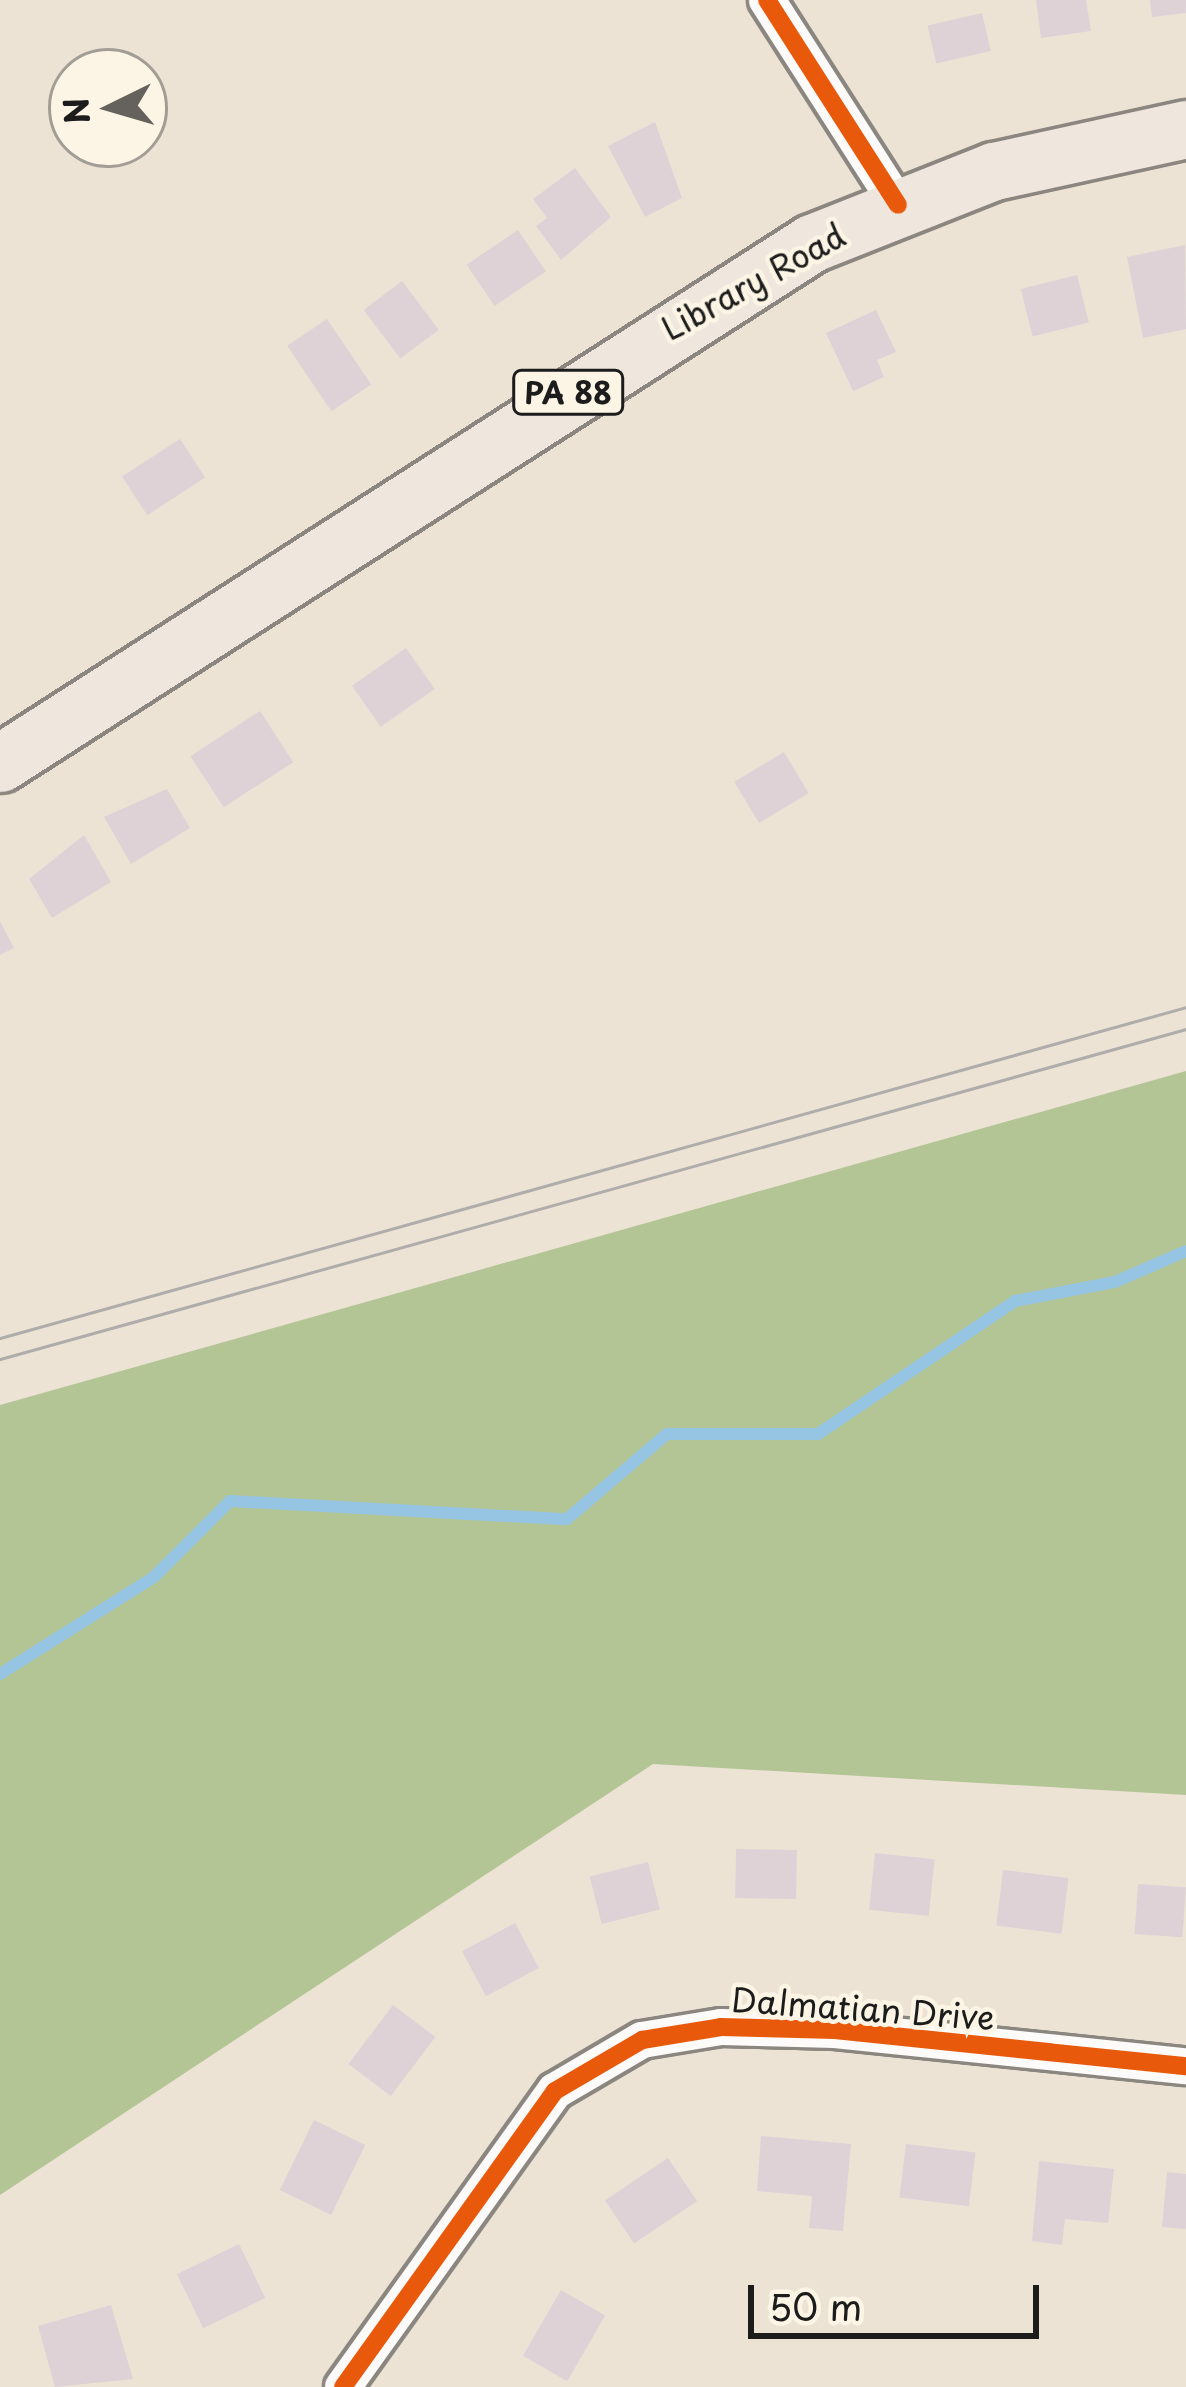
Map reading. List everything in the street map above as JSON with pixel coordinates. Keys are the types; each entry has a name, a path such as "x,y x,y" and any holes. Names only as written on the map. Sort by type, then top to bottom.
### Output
{"main road":[{"name":"Library Road","path":"0,763 728,290 898,205 1077,148 1186,129"}],"street":[{"path":"766,0 898,205"},
{"name":"Dalmatian Drive","path":"343,2387 555,2091 643,2040 722,2027 835,2030 1186,2066"}],"green space":[{"path":"1186,1071 1186,1795 653,1764 0,2195 0,1405"}],"building":[{"path":"1036,0 1086,0 1091,31 1041,38"},
{"path":"1150,0 1186,0 1186,13 1152,17"},
{"path":"982,13 991,51 936,64 927,26"},
{"path":"655,122 682,198 645,217 608,146"},
{"path":"575,168 611,217 561,260 536,226 547,218 533,199"},
{"path":"518,230 546,271 495,306 467,265"},
{"path":"1185,245 1186,329 1143,338 1127,257"},
{"path":"1077,275 1089,323 1033,337 1021,289"},
{"path":"402,281 439,330 400,359 364,310"},
{"path":"876,310 896,352 877,360 884,377 853,391 826,333"},
{"path":"327,319 371,384 331,411 287,346"},
{"path":"180,439 205,478 147,515 122,477"},
{"path":"406,648 435,689 381,727 352,686"},
{"path":"260,711 293,762 224,807 190,756"},
{"path":"784,752 809,793 759,823 734,782"},
{"path":"167,789 190,828 131,864 104,817"},
{"path":"84,835 111,882 52,918 29,879"},
{"path":"0,921 14,948 0,955"},
{"path":"736,1849 797,1850 796,1899 735,1898"},
{"path":"875,1853 935,1859 929,1916 869,1910"},
{"path":"648,1862 660,1910 602,1924 590,1877"},
{"path":"1003,1870 1069,1878 1062,1934 996,1926"},
{"path":"1138,1884 1186,1887 1182,1937 1135,1934"},
{"path":"515,1923 539,1968 486,1996 462,1951"},
{"path":"393,2005 435,2037 391,2096 348,2064"},
{"path":"314,2120 365,2145 331,2215 280,2190"},
{"path":"761,2136 851,2144 843,2231 809,2228 812,2196 757,2191"},
{"path":"906,2144 975,2153 969,2206 899,2198"},
{"path":"668,2158 697,2201 634,2244 605,2200"},
{"path":"1039,2161 1114,2169 1108,2223 1065,2219 1062,2245 1032,2241"},
{"path":"1167,2172 1186,2174 1186,2229 1162,2227"},
{"path":"239,2244 265,2298 203,2328 177,2274"},
{"path":"561,2290 605,2316 567,2381 523,2356"},
{"path":"111,2305 133,2379 55,2387 38,2326"}],"waterway":[{"path":"0,1674 154,1577 230,1501 567,1519 667,1434 818,1434 1015,1301 1115,1282 1186,1251"}],"tram line":[{"path":"0,1338 1186,1007"},
{"path":"0,1359 1186,1029"}],"cycle path":[{"path":"767,0 898,205"},
{"path":"343,2387 555,2091 642,2040 721,2027 835,2030 1186,2066"}]}
